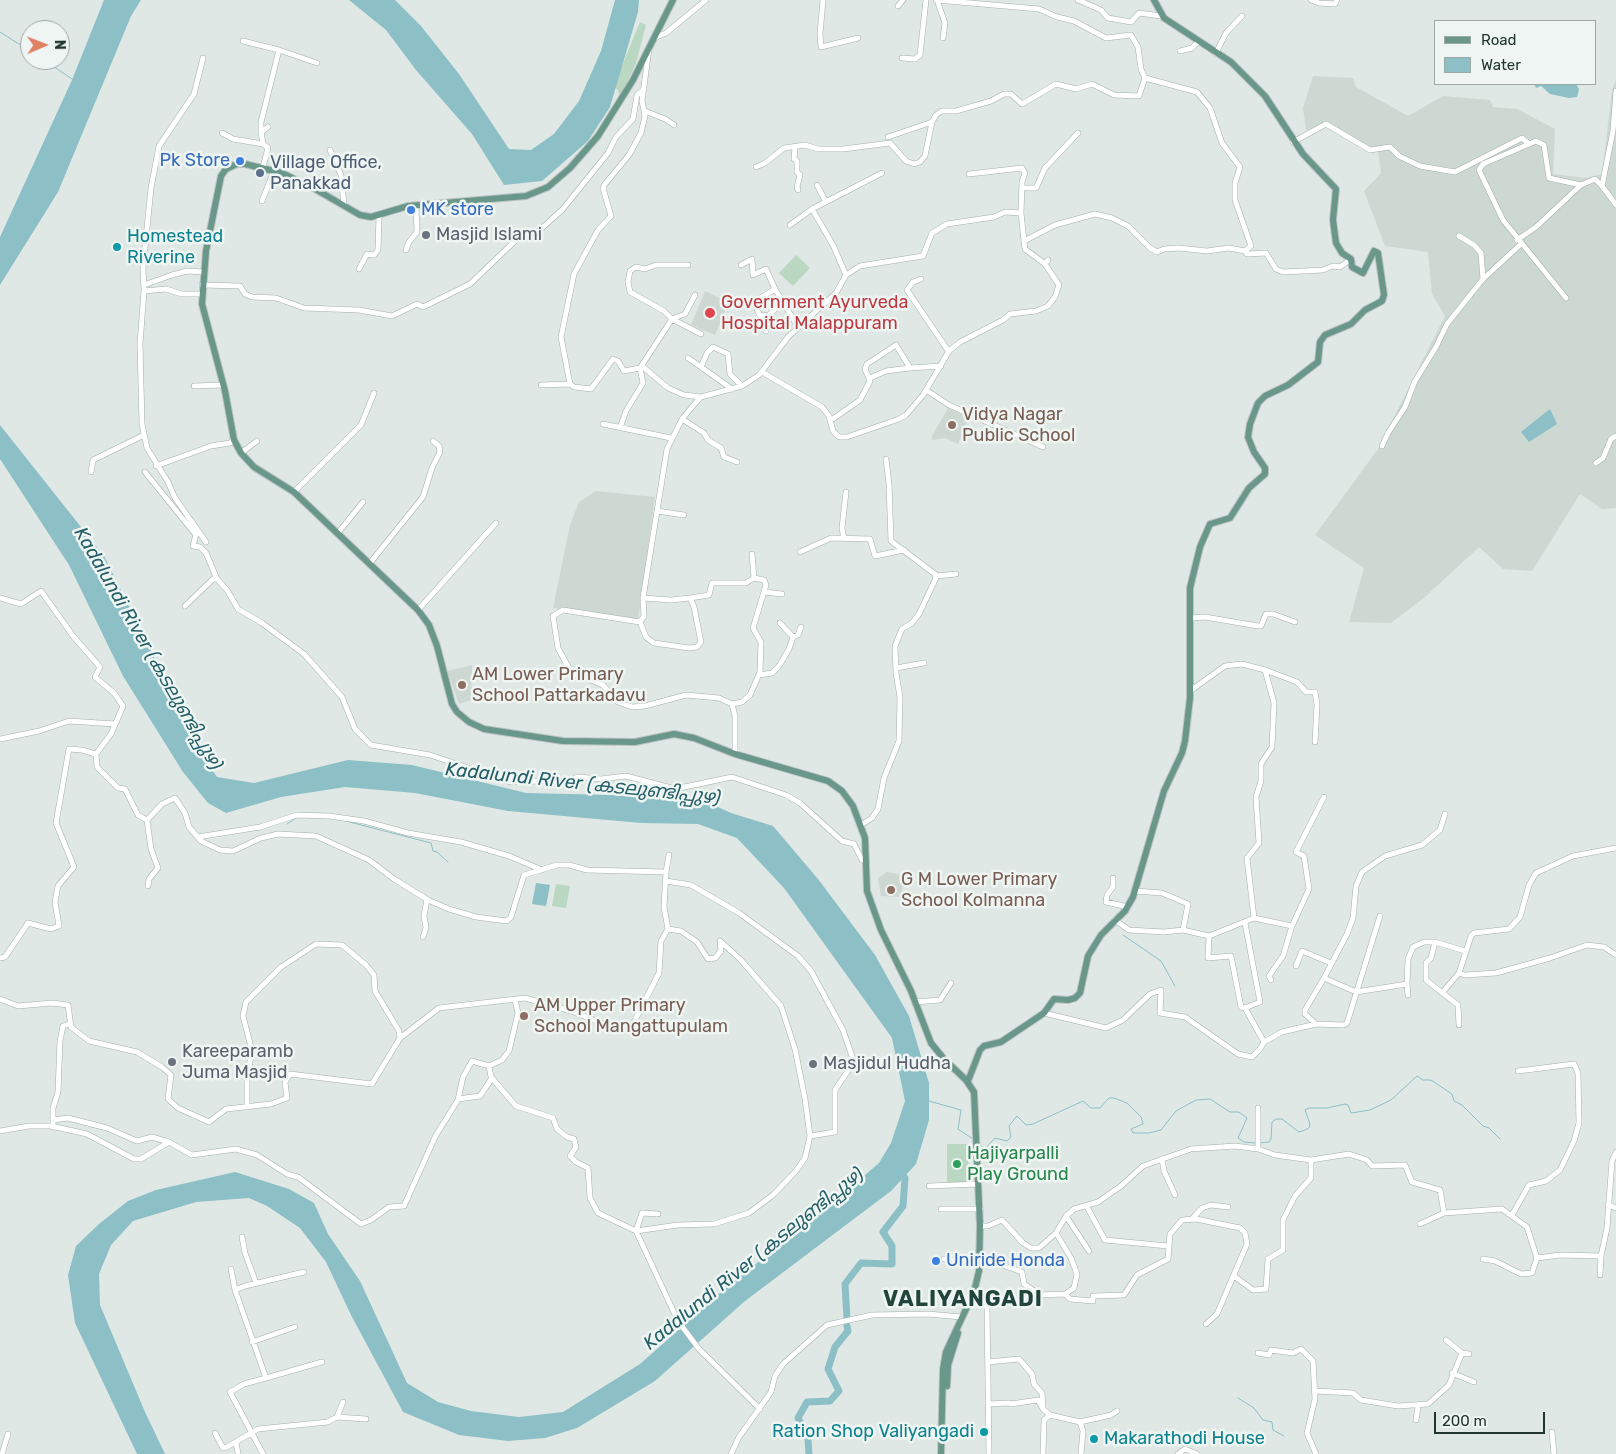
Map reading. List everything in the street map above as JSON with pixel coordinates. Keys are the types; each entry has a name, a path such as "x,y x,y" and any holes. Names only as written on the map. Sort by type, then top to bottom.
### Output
{"main road":[{"path":"673,0 633,80 598,136 570,168 548,187 526,196 416,206 379,215 360,215 303,182 263,167 238,164 226,169 221,176 204,272 202,294 234,440 241,453 254,467 294,492 418,610 429,624 437,646 452,704 457,712 469,722 484,729 563,740 636,742 674,734 694,738 735,754 828,782 846,796 861,826 870,902 915,1002 931,1043 944,1059 968,1081 974,1092 980,1208 979,1260 974,1292 946,1352 943,1369 941,1454"},
{"path":"968,1081 980,1050 984,1046 1001,1042 1044,1013 1054,998 1068,1000 1080,993 1088,956 1101,935 1128,907 1135,891 1164,791 1183,749 1190,691 1192,577 1206,531 1212,522 1230,518 1249,488 1265,474 1265,468 1254,452 1248,437 1250,424 1258,403 1265,396 1288,385 1314,366 1319,360 1320,342 1325,335 1349,326 1365,310 1378,304 1384,298 1385,287 1378,253 1374,251 1363,273 1352,267 1351,259 1342,253 1336,242 1333,220 1336,188 1314,167 1293,142 1265,96 1237,67 1161,16 1154,0"},
{"path":"946,1454 948,1365 962,1317"}],"street":[{"path":"654,38 666,33 706,0"},
{"path":"823,0 820,34 822,47 858,38"},
{"path":"898,6 903,0"},
{"path":"902,58 915,60 920,55 926,0"},
{"path":"756,166 765,163 784,148 805,145 818,149 844,149 890,144 906,161 914,164 920,162 925,156 932,122 936,115 942,111 956,111 991,102 1004,94 1011,94 1022,104 1056,84 1076,89 1092,84 1114,95 1139,96 1145,78 1141,69 1138,47 1131,35 1106,38 1074,21 1057,17 1039,9 997,2 936,0 945,23 943,38"},
{"path":"1078,0 1101,10 1108,18 1131,22 1139,13 1161,16"},
{"path":"1310,0 1319,3 1335,4 1337,0"},
{"path":"1216,53 1226,33 1242,16"},
{"path":"242,41 279,50 317,63"},
{"path":"1180,51 1192,48 1198,42"},
{"path":"570,384 561,337 574,274 598,230 611,216 603,188 604,184 633,147 641,133 645,111 642,101 649,46"},
{"path":"263,144 261,122 279,50"},
{"path":"203,58 194,94 159,146 151,188 143,268 144,288 140,344 144,435 146,448 196,532 193,546 200,547 206,553 217,579 227,590 238,609 262,623 304,654 342,697 355,729 371,745 430,756 510,782 572,780 577,777 601,779 626,776 675,789 732,777 786,795 800,803 842,841 854,844 862,860 866,860"},
{"path":"1145,78 1197,92 1210,108 1222,143 1240,168 1235,183 1235,200 1251,246 1245,251"},
{"path":"202,285 240,286 245,294 252,297 276,298 304,308 359,310 392,316 417,304 423,307 470,284 516,240 534,235 562,210 608,153 616,137 633,119 637,95 644,89"},
{"path":"1602,186 1614,137 1616,91"},
{"path":"645,111 665,119 674,126"},
{"path":"888,137 932,122"},
{"path":"1293,142 1326,124 1370,150 1390,147 1399,156 1420,166 1433,170 1455,172 1522,138 1529,144"},
{"path":"261,132 268,127"},
{"path":"222,133 233,139 263,144 268,148 263,167"},
{"path":"1022,188 1036,188 1045,168 1078,133"},
{"path":"1566,298 1519,242 1495,206 1479,170 1483,164 1536,141 1544,144 1549,178 1581,185"},
{"path":"795,147 796,151 793,155 797,161 797,172 800,175 798,190"},
{"path":"330,150 341,175 344,205"},
{"path":"762,372 819,405 826,411 831,428 836,435 844,438 903,417 926,390 948,352 960,342 1003,320 1010,314 1036,311 1048,306 1058,291 1059,282 1047,262 1025,249 1021,213 1022,188 1026,173 1022,168 970,174"},
{"path":"262,202 274,171"},
{"path":"790,225 812,209 882,173"},
{"path":"1382,446 1388,433 1406,407 1418,376 1436,348 1447,324 1483,279 1519,242 1581,185 1595,179 1616,205"},
{"path":"817,185 826,202"},
{"path":"406,250 409,242 417,232 416,206"},
{"path":"812,209 833,245 846,275"},
{"path":"641,367 668,388 684,395 701,397 742,386 762,372 777,350 798,327 831,298 846,275 860,266 920,258 923,256 932,233 948,224 994,217 1005,212 1021,213"},
{"path":"1024,241 1055,225 1095,214 1112,218 1128,226 1150,248 1157,252 1164,249 1179,248 1208,251 1229,248 1245,251 1247,254 1266,253 1276,269 1289,272 1340,267 1351,259"},
{"path":"359,269 367,254 374,255 378,250 379,215"},
{"path":"1459,236 1474,245 1481,253 1483,279"},
{"path":"741,265 752,259 753,275 766,269 782,302 798,327"},
{"path":"688,265 656,265 645,269 636,267 629,274 628,282 630,292 664,311 672,319 701,334"},
{"path":"144,288 172,275 204,272"},
{"path":"921,279 913,282 907,290 948,352"},
{"path":"144,288 166,289 182,294 202,294"},
{"path":"769,316 760,316 754,302 775,289"},
{"path":"620,428 626,411 643,383 641,367 672,319 685,314 695,295"},
{"path":"766,331 769,316 782,302"},
{"path":"830,421 860,400 870,378 866,365 896,345 910,368"},
{"path":"700,367 707,352 713,347 720,350 728,354 730,374 742,386"},
{"path":"688,358 732,389"},
{"path":"541,386 570,384 574,387 591,389 613,359 618,361 624,371 641,367"},
{"path":"870,378 886,371 941,366"},
{"path":"194,386 223,384"},
{"path":"926,390 949,405 1043,447"},
{"path":"294,492 361,425 374,393"},
{"path":"640,622 644,616 643,598 667,449 682,419 701,397"},
{"path":"682,419 721,448 724,457 736,462"},
{"path":"603,424 636,432 640,430 671,438"},
{"path":"91,472 94,460 144,435"},
{"path":"1596,463 1603,458 1611,439 1616,436"},
{"path":"156,466 212,446 230,443 234,440"},
{"path":"241,453 257,441"},
{"path":"370,563 422,497 440,452 439,446 433,441"},
{"path":"886,459 891,515 890,541 895,547 904,550 909,557 936,576 956,574"},
{"path":"145,472 206,542"},
{"path":"844,539 842,528 846,492"},
{"path":"338,534 363,502"},
{"path":"658,511 684,515"},
{"path":"418,610 496,523"},
{"path":"800,552 831,538 870,539 875,556 904,550"},
{"path":"752,554 754,578"},
{"path":"861,826 874,816 878,809 884,778 899,741 900,696 895,646 900,633 919,614 936,576"},
{"path":"640,622 563,610 553,616 558,648 571,672 577,676 595,680 603,685 618,702 632,707 645,706 686,695 719,698 732,704 742,702 750,695 759,675 761,642 753,628 766,585 764,580 754,578 746,583 712,582 709,595 690,598 671,600 643,598"},
{"path":"185,606 213,579 217,579"},
{"path":"0,598 21,604 41,591 73,636 100,666 95,678 114,693 123,706 111,734 96,754 97,767 118,788 125,789 138,815 147,820"},
{"path":"764,592 782,594"},
{"path":"640,622 646,638 654,644 689,648 697,647 701,642 701,638 690,598"},
{"path":"1190,618 1204,617 1261,626 1266,614 1273,614 1295,622"},
{"path":"780,623 793,637"},
{"path":"759,675 772,673 779,666 793,637 798,635 802,627"},
{"path":"896,668 924,663"},
{"path":"1190,691 1225,666 1242,664 1297,682 1306,692 1315,692 1317,705 1315,742"},
{"path":"1254,918 1247,858 1259,843 1256,797 1261,781 1261,764 1272,747 1273,738 1274,703 1265,670"},
{"path":"732,704 735,716 735,754"},
{"path":"0,739 39,731 69,721 115,724"},
{"path":"0,958 5,957 28,923 51,929 59,926 55,902 58,886 74,867 56,823 69,749 96,754"},
{"path":"1272,980 1269,976 1284,956 1292,926 1310,889 1304,856 1296,852 1324,797"},
{"path":"147,820 162,804 175,798 179,801 190,827 198,837 208,846 220,850 233,851 261,838 278,834 316,836 369,860 394,879 427,899 449,909 476,916 507,920 511,917 524,875 557,865 570,865 587,870 666,872"},
{"path":"198,837 260,827 304,814 329,816 364,820 408,833 461,842 508,856 543,870"},
{"path":"1316,1024 1306,1014 1305,1010 1347,934 1353,918 1356,886 1362,872 1385,856 1422,845 1440,830 1445,814"},
{"path":"147,820 151,849 158,868 149,879 148,886"},
{"path":"1442,993 1459,973 1468,941 1474,933 1506,930 1520,917 1529,885 1536,873 1572,856 1616,848"},
{"path":"168,1067 171,1076 168,1099 178,1108 209,1122 226,1109 271,1104 287,1098 285,1082 290,1074 372,1084 400,1038 439,1008 525,998 548,1003 614,1028 631,1028 659,973 661,941 668,929 664,907 666,872 670,855"},
{"path":"1114,878 1113,886 1107,895 1106,902 1128,907"},
{"path":"666,881 691,885 739,913 798,956 811,971 842,1030 854,1062 835,1090 835,1132 810,1136"},
{"path":"1135,891 1162,893 1188,904 1183,930"},
{"path":"423,936 426,928 424,916 427,899"},
{"path":"1044,1013 1106,1028 1123,1020 1150,994 1161,990 1160,1013 1188,1018 1238,1054 1252,1057 1264,1042 1282,1032 1316,1024 1344,1025 1347,1023 1380,916"},
{"path":"1115,920 1130,930 1164,932 1183,930 1209,936 1254,918 1292,926"},
{"path":"1245,923 1260,1002 1245,1008"},
{"path":"489,1066 492,1078 516,1106 553,1118 557,1129 567,1137 574,1139 576,1147 570,1156 576,1162 588,1168 590,1198 598,1213 636,1231 678,1225 714,1224 749,1213 773,1195 796,1171 805,1158 810,1136 795,1049 781,1006 740,959 720,941 721,951 716,958 708,960 697,942 681,932 668,929"},
{"path":"1209,936 1208,958 1231,956 1241,1007 1245,1008 1264,1042"},
{"path":"1408,995 1408,959 1413,947 1424,942 1436,942 1465,951"},
{"path":"1436,942 1432,958 1426,963 1426,980 1458,1005 1459,1025"},
{"path":"247,1107 246,1084 252,1051 243,1016 246,1002 282,967 316,944 342,946 366,965 374,975 375,991 399,1031 400,1038"},
{"path":"1459,973 1465,975 1496,973 1550,958 1587,945 1604,947 1616,955"},
{"path":"1296,966 1302,950 1330,963"},
{"path":"1324,978 1356,992 1407,984"},
{"path":"915,1002 940,1000 951,983"},
{"path":"0,999 18,1006 52,1003 67,1004 70,1008 69,1024"},
{"path":"53,1120 74,1119 107,1128 137,1141 152,1137 168,1142 192,1155 236,1149 257,1155 287,1174 298,1177 361,1224 372,1220 389,1207 404,1206 436,1135 458,1099 463,1078 472,1061 489,1066 502,1060 512,1044 518,1013 515,1000"},
{"path":"69,1024 89,1041 137,1052 162,1066 171,1076"},
{"path":"53,1127 53,1108 58,1092 60,1041 64,1026 69,1024"},
{"path":"1512,1216 1529,1185 1546,1181 1560,1170 1574,1141 1579,1123 1578,1073 1574,1064 1518,1071"},
{"path":"458,1099 480,1096 492,1078"},
{"path":"1258,1108 1258,1147"},
{"path":"0,1132 29,1126 53,1127 86,1134 134,1159 141,1158 168,1142"},
{"path":"980,1226 990,1226 1002,1220 1023,1243 1034,1248 1044,1245 1056,1233 1066,1216 1074,1209 1087,1207 1121,1186 1143,1166 1191,1149 1235,1146 1258,1147 1275,1155 1311,1160 1349,1154 1367,1160 1372,1166 1405,1165 1412,1182 1440,1190 1444,1213"},
{"path":"1600,1275 1601,1256 1608,1228 1612,1161 1616,1152"},
{"path":"1162,1159 1164,1171 1175,1195"},
{"path":"1234,1276 1253,1290 1266,1289 1268,1259 1283,1250 1283,1220 1295,1196 1311,1178 1311,1160"},
{"path":"929,1186 979,1184"},
{"path":"1192,1219 1202,1208 1211,1205 1228,1207"},
{"path":"1608,1205 1616,1208"},
{"path":"1087,1207 1105,1240 1168,1246"},
{"path":"941,1209 980,1208"},
{"path":"1420,1224 1444,1213 1502,1209 1527,1227 1537,1258 1532,1273 1521,1274 1496,1261 1483,1259"},
{"path":"658,1214 642,1213 636,1231 681,1324 698,1347 760,1408"},
{"path":"1066,1216 1089,1251"},
{"path":"1065,1294 1074,1300 1093,1302 1094,1296 1124,1295 1137,1275 1168,1259 1170,1234 1182,1220 1192,1219 1240,1228 1245,1233 1247,1244 1217,1314 1206,1324"},
{"path":"944,1259 979,1260 1022,1272 1024,1284 1040,1295 1065,1294 1074,1288 1077,1274 1071,1258 1056,1233"},
{"path":"242,1237 245,1253 256,1283"},
{"path":"1537,1258 1560,1254 1601,1256"},
{"path":"231,1269 235,1290 266,1378"},
{"path":"235,1290 304,1272"},
{"path":"974,1292 987,1307"},
{"path":"989,1454 987,1307 996,1293"},
{"path":"732,1454 739,1437 771,1392 775,1376 783,1364 827,1325 872,1315 928,1314 962,1317"},
{"path":"252,1342 295,1327"},
{"path":"1446,1340 1462,1353 1469,1354"},
{"path":"1258,1353 1269,1355 1271,1350 1294,1353 1301,1349 1313,1361 1315,1391 1307,1433 1316,1454"},
{"path":"1315,1391 1353,1393 1361,1400 1398,1406 1428,1404 1448,1385 1462,1353"},
{"path":"988,1362 1019,1359 1032,1374 1034,1384 1042,1393 1043,1410"},
{"path":"263,1454 230,1392 244,1384 322,1362"},
{"path":"1452,1373 1474,1382"},
{"path":"988,1404 1011,1404 1038,1400 1043,1410 1050,1415 1080,1422 1111,1415 1117,1411"},
{"path":"214,1433 223,1448 258,1429 328,1422 336,1416 342,1402"},
{"path":"1416,1420 1418,1406"},
{"path":"1043,1454 1044,1420 1050,1415"},
{"path":"336,1416 366,1419"},
{"path":"1080,1422 1083,1431 1081,1454"},
{"path":"1552,1432 1554,1454"},
{"path":"2,1454 8,1434"},
{"path":"236,1442 238,1453"},
{"path":"1178,1454 1185,1449 1197,1454"}],"shaded area":[{"path":"1313,76 1353,78 1356,87 1408,116 1443,96 1490,100 1493,107 1517,109 1555,129 1553,174 1586,178 1602,174 1612,91 1616,79 1616,508 1602,509 1580,494 1532,571 1503,569 1479,547 1425,597 1391,623 1349,622 1364,568 1315,535 1378,449 1445,316 1432,294 1428,252 1385,246 1364,191 1381,173 1378,151 1322,125 1306,130 1303,108"},
{"name":"Government Ayurveda Hospital Malappuram","path":"705,291 729,302 715,335 691,325"},
{"name":"Vidya Nagar Public School","path":"948,408 969,418 958,444 945,438 932,440 932,436"},
{"path":"596,491 655,497 638,620 553,608 570,525 579,502"},
{"name":"AM Lower Primary School Pattarkadavu","path":"472,665 471,700 459,704 447,671"},
{"name":"G M Lower Primary School Kolmanna","path":"887,872 899,874 903,881 902,897 881,896 878,878"}],"green space":[{"path":"640,22 646,25 636,63 621,96 614,85"},
{"path":"796,255 810,268 793,286 779,273"},
{"path":"556,884 570,886 566,908 552,906"},
{"name":"Hajiyarpalli Play Ground","path":"947,1144 967,1144 970,1184 947,1184"}],"water":[{"path":"104,0 141,0 131,16 58,192 0,285 0,237 72,80"},
{"path":"349,0 395,0 421,26 459,74 509,149 531,150 554,134 579,101 601,51 615,0 639,0 638,12 610,107 588,141 542,181 504,185 472,134 416,70 386,30"},
{"path":"1534,85 1577,85 1579,89 1577,97 1569,98 1550,94 1541,86 1536,88"},
{"path":"1550,409 1557,424 1529,442 1521,432"},
{"name":"Kadalundi River (കടലുണ്ടിപ്പുഴ)","path":"0,425 104,556 155,659 189,736 217,777 254,783 348,760 412,765 526,793 696,797 731,813 773,826 818,879 875,955 909,1016 929,1083 929,1120 916,1164 891,1191 745,1301 655,1381 577,1428 545,1438 508,1441 459,1435 403,1412 351,1315 326,1262 300,1228 267,1206 249,1198 196,1202 133,1221 111,1245 99,1274 100,1305 145,1412 165,1454 137,1454 75,1323 68,1275 76,1246 99,1224 128,1201 156,1190 235,1172 289,1189 314,1203 328,1234 360,1281 407,1383 438,1402 471,1411 519,1417 563,1412 640,1364 738,1277 795,1235 879,1163 891,1143 905,1101 892,1038 784,888 737,838 698,824 641,823 508,811 415,793 345,787 281,797 226,813 208,803 183,772 123,676 69,565 0,459"},
{"path":"536,883 550,885 546,906 532,904"}],"waterway":[{"path":"0,32 20,45"},
{"path":"59,70 72,79"},
{"path":"287,824 296,818"},
{"path":"342,820 431,843 433,851 437,852 448,862"},
{"path":"1123,935 1161,961 1175,986"},
{"path":"1259,1143 1269,1142 1271,1139 1272,1122 1276,1119 1282,1119 1299,1132 1309,1128 1310,1124 1305,1110 1309,1108 1327,1108 1345,1104 1348,1105 1351,1113 1370,1110 1391,1100 1417,1076 1423,1080 1431,1080 1452,1094 1454,1101 1462,1105 1483,1126 1489,1128 1500,1139"},
{"path":"980,1145 985,1149 995,1138 1007,1141 1011,1137 1009,1126 1017,1116 1026,1125 1033,1124 1083,1101 1091,1108 1100,1108 1109,1098 1127,1103 1141,1117 1143,1124 1131,1129 1133,1133 1149,1133 1161,1130 1176,1111 1196,1100 1210,1099 1230,1112 1239,1112 1247,1118 1238,1138 1244,1142 1255,1143"},
{"path":"929,1101 961,1110 958,1129 973,1139"},
{"path":"847,1319 845,1284 861,1263 892,1264 892,1246 883,1232 903,1206 905,1178 899,1170"},
{"path":"809,1454 808,1439 798,1418 807,1402 830,1401 839,1391 828,1369 835,1347 848,1331 847,1326"},
{"path":"1238,1398 1254,1408 1263,1420 1272,1422 1273,1430 1284,1436"}],"place":[{"name":"Pk Store","path":"240,161"},
{"name":"Village Office, Panakkad","path":"260,173"},
{"name":"MK store","path":"411,210"},
{"name":"Masjid Islami","path":"426,235"},
{"name":"Homestead Riverine","path":"117,247"},
{"name":"Government Ayurveda Hospital Malappuram","path":"710,313"},
{"name":"Vidya Nagar Public School","path":"952,425"},
{"name":"AM Lower Primary School Pattarkadavu","path":"462,685"},
{"name":"G M Lower Primary School Kolmanna","path":"891,890"},
{"name":"AM Upper Primary School Mangattupulam","path":"524,1016"},
{"name":"Kareeparamb Juma Masjid","path":"172,1062"},
{"name":"Masjidul Hudha","path":"813,1064"},
{"name":"Hajiyarpalli Play Ground","path":"957,1164"},
{"name":"Uniride Honda","path":"936,1261"},
{"name":"Ration Shop Valiyangadi","path":"984,1432"},
{"name":"Makarathodi House","path":"1094,1439"}],"district":[{"name":"VALIYANGADI","path":"963,1300"}]}
